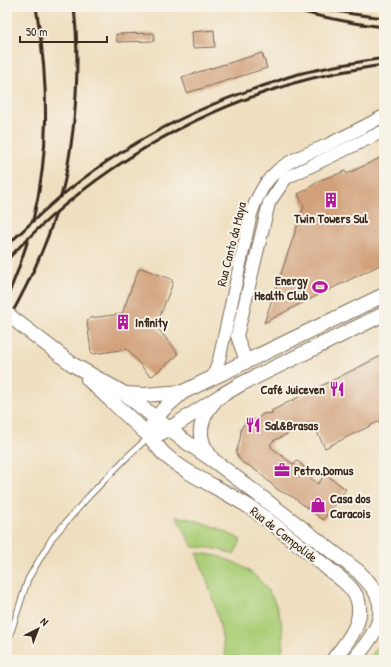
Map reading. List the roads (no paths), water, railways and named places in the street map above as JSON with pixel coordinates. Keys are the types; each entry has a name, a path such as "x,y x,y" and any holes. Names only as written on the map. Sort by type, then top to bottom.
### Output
{"main road":[{"name":"Rua de Campolide","path":"333,660 351,636 357,624 359,611 358,600 354,592 347,584 253,509 183,468 163,453 149,436 163,432 162,409 182,392 384,295"},
{"path":"7,314 72,364 149,436"},
{"name":"Rua de Campolide","path":"162,424 384,314"},
{"path":"72,364 125,394 162,424"},
{"path":"125,394 144,395 182,392"},
{"name":"Rua de Campolide","path":"217,463 206,450 200,436 203,421 210,406 222,395"},
{"name":"Rua de Campolide","path":"162,424 217,463 359,572 375,592 379,600 381,611 374,635 354,660"}],"street":[{"name":"Rua Canto da Maya","path":"213,377 219,360 251,214 266,182 276,172 293,160 329,144 384,116"},
{"name":"Rua Canto da Maya","path":"246,361 237,336 269,203 286,178 384,131"}],"lane":[{"path":"7,644 28,579 52,538 89,496 149,436"}],"railway":[{"path":"33,220 39,194 45,141 45,87 36,7"},
{"path":"61,197 71,146 76,94 77,46 74,7"},
{"path":"283,7 354,23 384,27"},
{"path":"314,7 384,18"},
{"path":"7,246 57,199 85,178 143,139 174,122 239,94 289,77 328,67 384,58"},
{"path":"7,260 35,231 97,180 130,157 165,137 200,119 275,89 330,74 384,65"},
{"path":"7,322 34,269 56,213"},
{"path":"7,298 28,240"}],"place":[{"name":"Twin Towers Sul","path":"331,200"},
{"name":"Energy Health Club","path":"320,287"},
{"name":"Infinity","path":"123,322"},
{"name":"Café Juiceven","path":"337,389"},
{"name":"Sal&Brasas","path":"253,425"},
{"name":"Petro.Domus","path":"282,470"},
{"name":"Casa dos Caracois","path":"318,505"}]}
